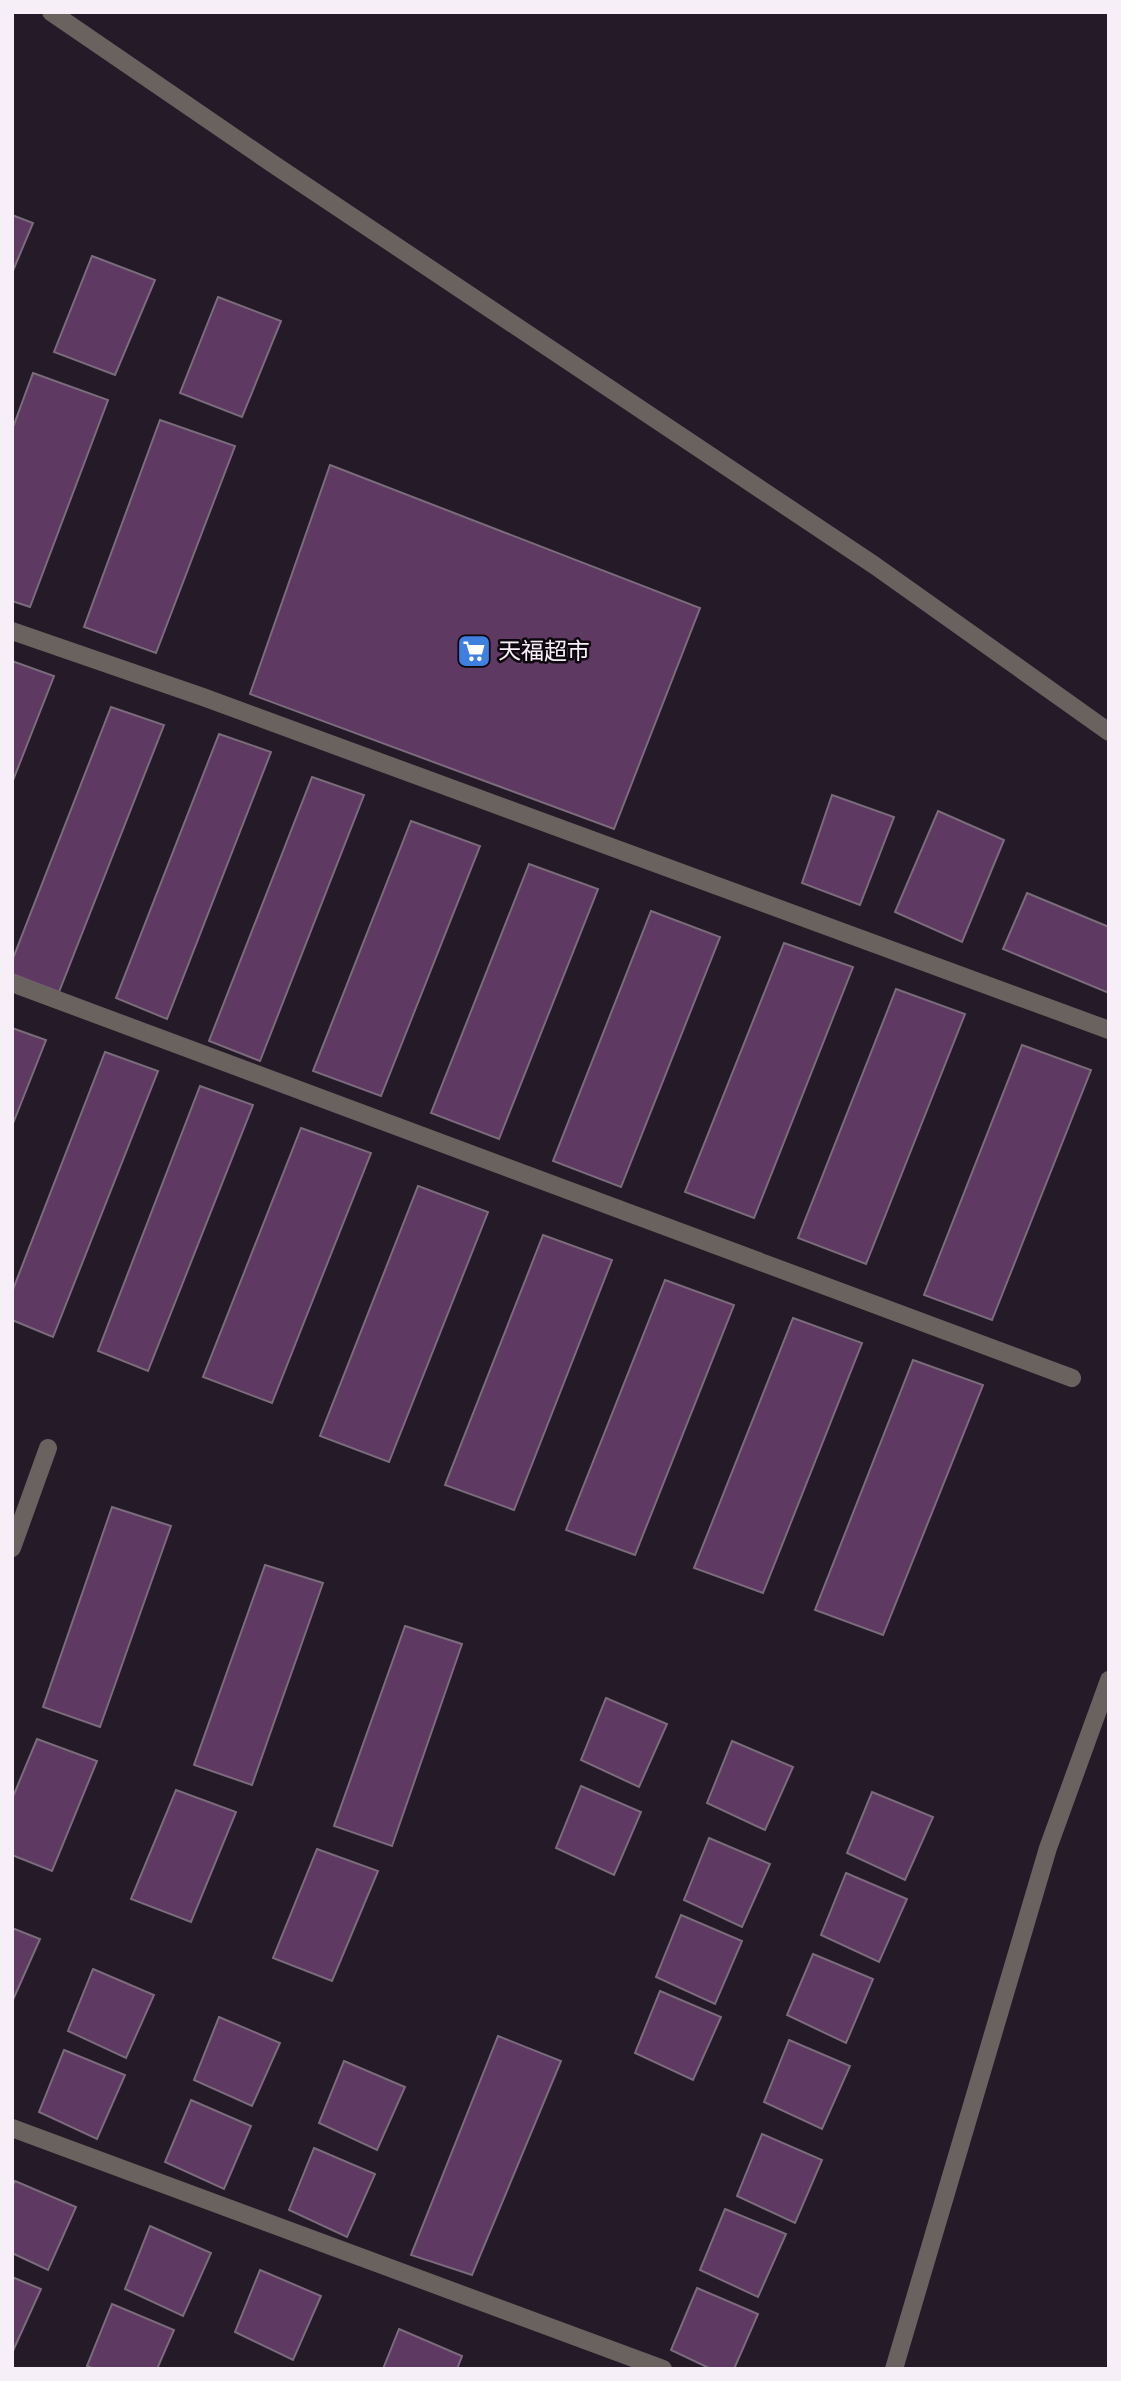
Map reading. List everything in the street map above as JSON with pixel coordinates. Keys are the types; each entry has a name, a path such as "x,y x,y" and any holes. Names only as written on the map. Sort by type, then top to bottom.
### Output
{"street":[{"path":"51,12 273,164 874,565 1109,732"},
{"path":"12,631 203,697 1109,1030"},
{"path":"12,983 1072,1378"},
{"path":"12,1548 48,1448"},
{"path":"894,2369 1048,1848 1109,1680"},
{"path":"12,2128 663,2369"}],"building":[{"path":"12,215 33,223 12,273"},
{"path":"92,256 155,280 115,375 54,352"},
{"path":"218,297 281,321 242,417 180,393"},
{"path":"33,373 108,400 30,607 12,601 12,430"},
{"path":"160,420 235,446 156,653 84,627"},
{"name":"天福超市","path":"330,465 700,608 614,829 250,694"},
{"path":"12,661 54,676 12,783"},
{"path":"111,707 164,725 59,992 12,974 12,961"},
{"path":"219,734 271,752 167,1019 116,998"},
{"path":"312,777 364,795 260,1061 209,1041"},
{"path":"832,795 894,817 860,905 802,883"},
{"path":"938,811 1004,840 962,942 895,912"},
{"path":"411,821 480,846 381,1096 313,1071"},
{"path":"529,864 598,889 499,1139 431,1113"},
{"path":"1027,893 1109,927 1109,993 1003,949"},
{"path":"651,911 720,937 621,1187 553,1161"},
{"path":"784,943 853,967 754,1218 685,1192"},
{"path":"896,989 965,1014 866,1264 798,1238"},
{"path":"12,1028 46,1040 12,1126"},
{"path":"1022,1045 1091,1070 992,1320 924,1295"},
{"path":"105,1052 158,1071 53,1337 12,1320 12,1292"},
{"path":"200,1086 253,1105 148,1371 98,1351"},
{"path":"301,1128 371,1153 272,1403 203,1377"},
{"path":"418,1186 488,1212 389,1462 320,1436"},
{"path":"543,1235 612,1260 514,1510 445,1485"},
{"path":"665,1280 734,1305 635,1555 566,1530"},
{"path":"793,1318 862,1343 763,1593 694,1568"},
{"path":"913,1360 983,1385 883,1635 815,1610"},
{"path":"112,1507 171,1526 100,1727 43,1707"},
{"path":"265,1565 323,1583 252,1785 194,1765"},
{"path":"405,1626 462,1644 392,1846 334,1826"},
{"path":"606,1698 667,1724 639,1787 581,1760"},
{"path":"37,1739 97,1761 52,1871 12,1855 12,1799"},
{"path":"732,1741 793,1767 765,1830 707,1803"},
{"path":"581,1786 641,1812 614,1875 556,1848"},
{"path":"176,1790 236,1812 191,1922 131,1899"},
{"path":"872,1792 933,1817 905,1880 847,1853"},
{"path":"709,1838 770,1864 742,1927 684,1900"},
{"path":"317,1849 378,1871 332,1981 273,1958"},
{"path":"846,1873 907,1899 879,1962 821,1935"},
{"path":"681,1915 742,1941 715,2004 656,1977"},
{"path":"12,1928 40,1939 12,2002"},
{"path":"813,1954 873,1979 846,2043 787,2015"},
{"path":"93,1969 154,1995 126,2058 68,2031"},
{"path":"660,1991 721,2017 693,2080 635,2053"},
{"path":"219,2017 280,2043 252,2106 194,2080"},
{"path":"498,2036 561,2061 472,2275 411,2255"},
{"path":"789,2040 850,2066 822,2129 764,2102"},
{"path":"64,2050 125,2075 97,2139 39,2112"},
{"path":"344,2061 405,2087 377,2150 319,2123"},
{"path":"191,2100 251,2126 224,2189 165,2162"},
{"path":"762,2134 822,2160 795,2223 737,2196"},
{"path":"314,2148 375,2174 347,2237 289,2210"},
{"path":"15,2181 76,2207 48,2270 12,2253 12,2187"},
{"path":"725,2209 786,2234 758,2297 700,2270"},
{"path":"150,2226 211,2253 183,2316 125,2289"},
{"path":"260,2270 321,2296 293,2360 235,2332"},
{"path":"12,2277 41,2289 12,2353"},
{"path":"697,2288 758,2314 734,2369 711,2369 671,2350"},
{"path":"112,2304 174,2330 157,2369 94,2369 87,2366"},
{"path":"399,2329 462,2356 457,2369 383,2369"}],"place":[{"name":"天福超市","path":"474,651"}]}
